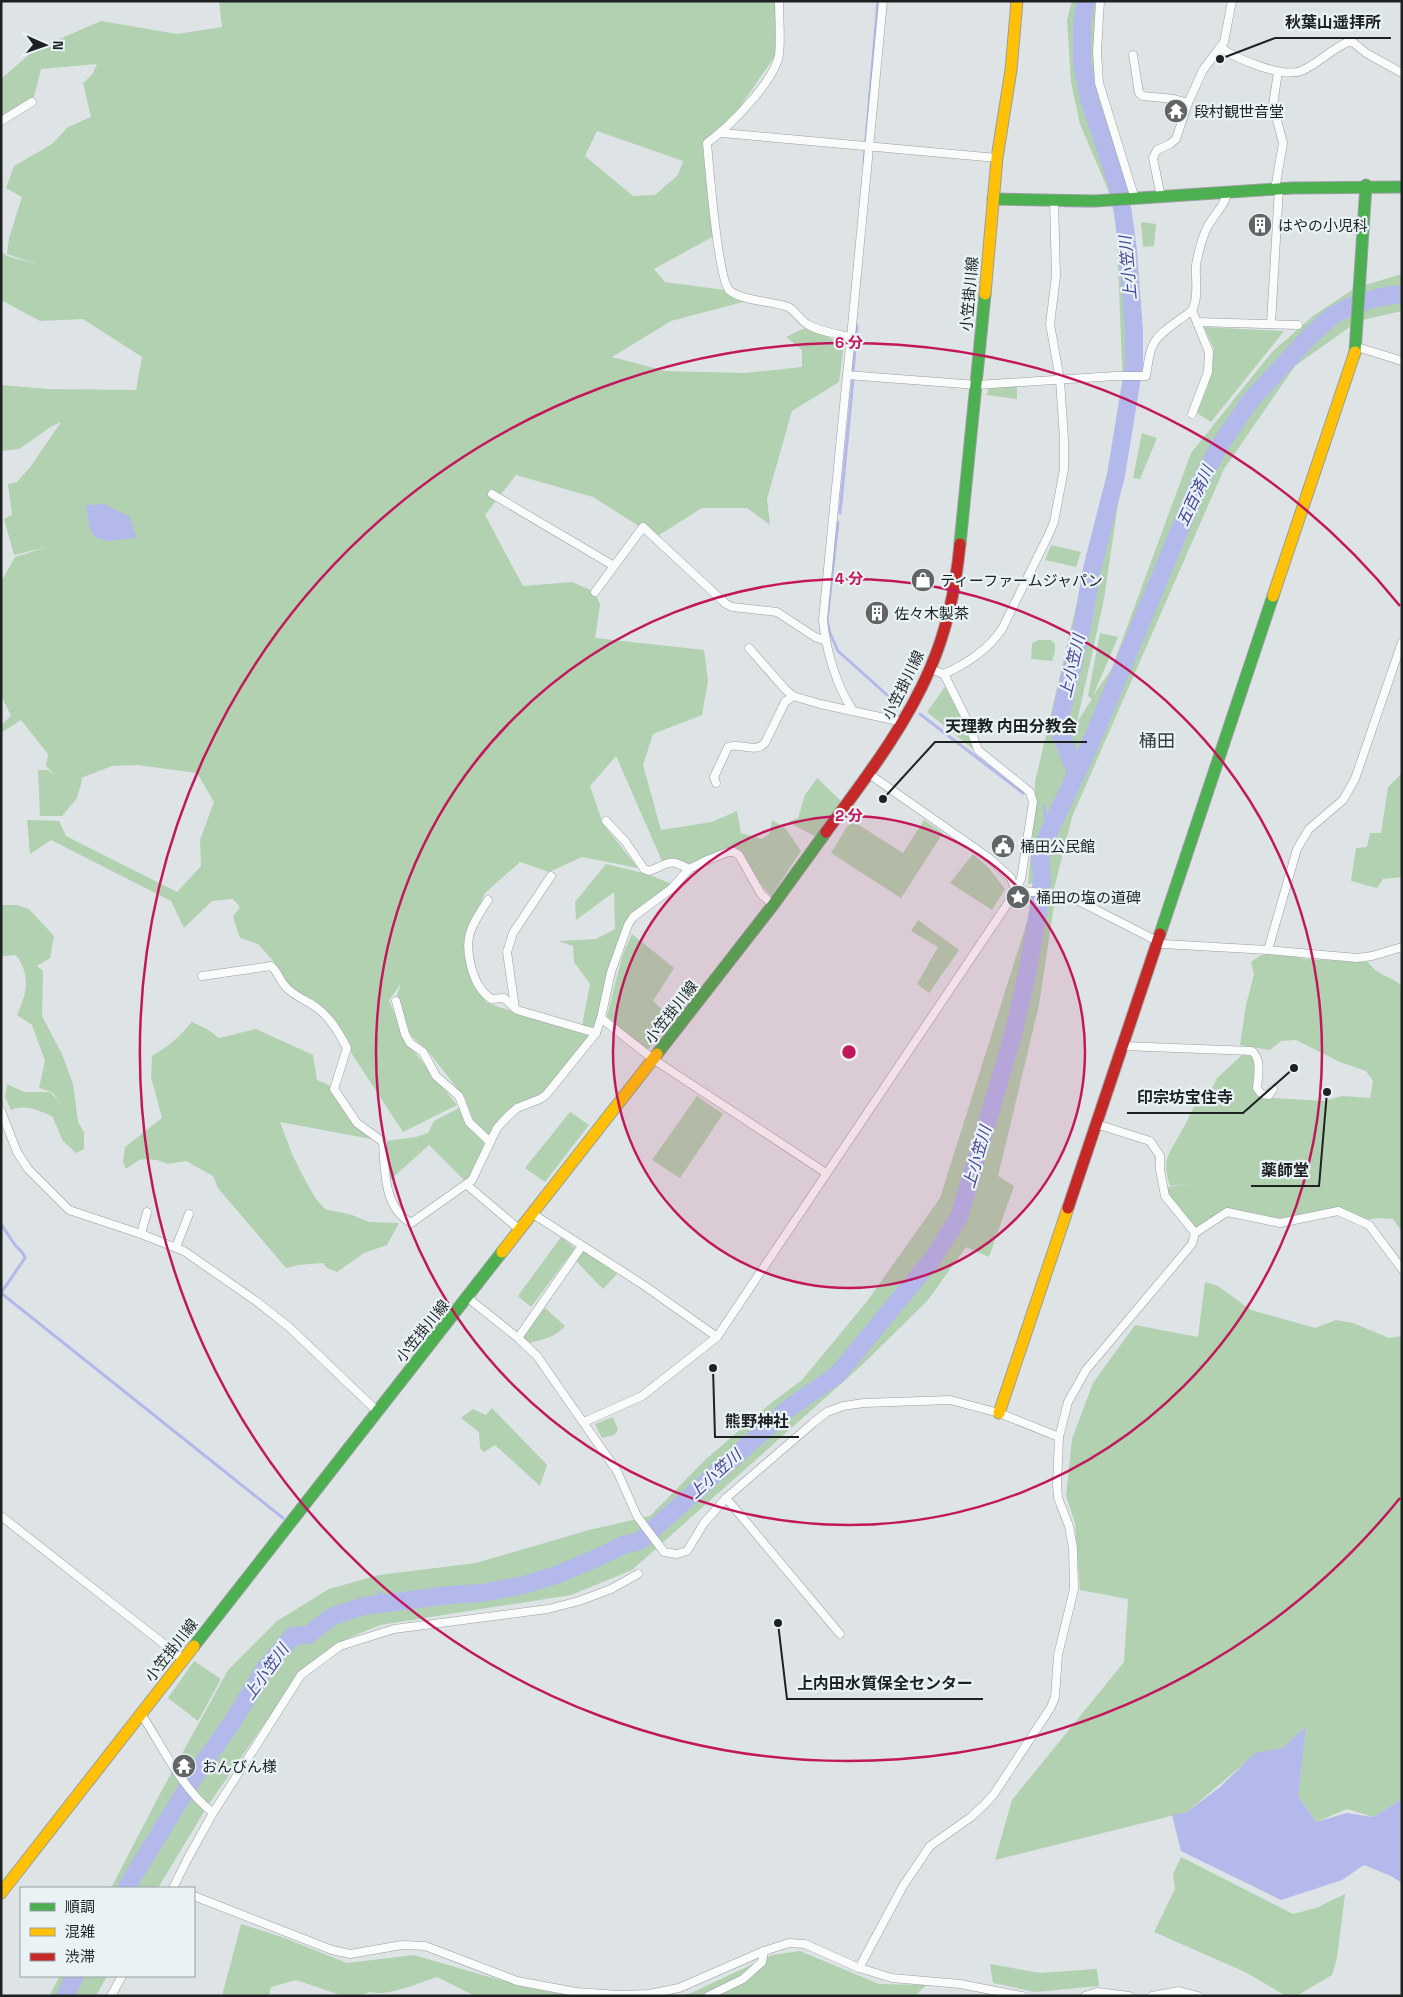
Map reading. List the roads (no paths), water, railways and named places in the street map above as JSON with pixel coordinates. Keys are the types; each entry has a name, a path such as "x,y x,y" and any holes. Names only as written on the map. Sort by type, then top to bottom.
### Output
{"main road":[{"name":"小笠掛川線","path":"1,1892 377,1411 468,1298 773,905 869,774 903,722 930,669 948,617 958,568 977,385 997,158 1011,70 1017,1"},
{"path":"999,1413 1357,347 1366,185"},
{"path":"993,199 1108,200 1366,185 1402,187"}],"street":[{"path":"779,1 779,56 770,74 750,102 722,133 707,143 712,202 722,270 729,289 739,296 790,308 807,324 851,337"},
{"path":"853,711 842,695 826,641 822,620 883,1"},
{"path":"1100,1 1097,52 1099,83 1133,199"},
{"path":"1161,197 1154,158 1156,150 1176,139 1188,103 1204,70 1220,48 1226,35 1232,1"},
{"path":"1220,48 1228,53 1278,72 1298,72 1348,42 1354,43 1366,53 1402,73"},
{"path":"1133,55 1139,93 1143,96 1174,99 1188,103"},
{"path":"1271,324 1277,189 1283,143 1273,105 1278,72"},
{"path":"1,121 32,102"},
{"path":"722,133 997,158"},
{"path":"847,375 977,385 1115,376 1146,376 1152,343 1167,328 1192,310 1195,302 1196,265 1205,231 1226,198 1227,192"},
{"path":"944,674 968,662 995,640 1002,630 1049,534 1056,514 1064,469 1064,439 1060,380 1050,324 1056,276 1054,200"},
{"path":"1192,310 1209,352 1208,372 1192,414"},
{"path":"1197,322 1298,325"},
{"path":"1357,347 1402,361"},
{"path":"492,494 614,566"},
{"path":"595,592 643,527 732,608 777,612 816,637 826,641"},
{"path":"1268,950 1297,849 1309,829 1343,800 1355,779 1402,642"},
{"path":"749,648 793,696 820,704 903,722"},
{"path":"584,1422 642,1396 717,1337 1021,879 1033,802 1030,792 978,750 968,722 944,674 930,669"},
{"path":"716,783 714,777 728,748 734,745 756,749 761,747 765,743 785,702 793,696"},
{"path":"869,774 989,858 1012,878 1015,890"},
{"path":"606,820 625,841 644,869 650,871 669,862 689,869"},
{"path":"202,976 271,966 274,968 280,982 295,996 316,1007 327,1017 347,1048 334,1089 357,1123 383,1142 387,1189 395,1209 411,1223 472,1180 497,1128 517,1108 546,1095 596,1033 611,972 628,925 638,913 672,889 689,869 705,860 734,852 740,855 761,894 773,905"},
{"path":"515,1008 506,952 513,933 551,876"},
{"path":"1015,890 1069,896 1163,944 1268,950 1356,958 1372,956 1402,947"},
{"path":"488,900 473,923 468,937 467,952 476,983 491,999 504,998 518,1010 596,1033"},
{"path":"396,1000 405,1034 410,1043 423,1052 436,1076 459,1096 469,1122 490,1142"},
{"path":"601,1018 653,1059 826,1173"},
{"path":"1123,1046 1252,1051 1256,1054 1258,1060 1257,1088 1259,1093 1269,1095 1273,1089"},
{"path":"1,1111 17,1152 24,1163 42,1184 69,1210 176,1247 256,1301 289,1327 377,1411"},
{"path":"1096,1124 1150,1141 1160,1156 1160,1170 1165,1196 1195,1234"},
{"path":"467,1185 520,1230"},
{"path":"859,1968 903,1886 930,1846 971,1817 994,1794 1051,1707 1055,1697 1058,1655 1074,1590 1073,1548 1069,1526 1058,1498 1057,1456 1059,1437 1068,1402 1086,1370 1192,1244 1195,1234 1227,1212 1280,1223 1338,1210 1369,1225 1402,1269"},
{"path":"140,1234 147,1212"},
{"path":"176,1247 189,1214"},
{"path":"533,1214 645,1286 717,1337"},
{"path":"518,1338 582,1246"},
{"path":"468,1298 518,1338 537,1356 617,1471 637,1516 664,1552 676,1554 687,1551 704,1523 726,1498 813,1423 827,1412 843,1406 864,1403 950,1400 999,1413 1059,1437"},
{"path":"726,1498 840,1634"},
{"path":"1,1516 183,1659"},
{"path":"174,1887 213,1813 301,1675 340,1646 394,1629 548,1609 579,1601 611,1589 638,1574"},
{"path":"139,1715 145,1720 181,1777 213,1813"},
{"path":"195,1896 332,1950 350,1954 402,1945 425,1946 516,1981 576,1992 620,1995 649,1994 679,1988 764,1951 789,1943 805,1944 859,1968 892,1978 968,1986 1022,1996"},
{"path":"708,1996 743,1979 762,1962 764,1951"},
{"path":"110,1996 121,1977"},
{"path":"1152,1996 1179,1991 1198,1996"},
{"path":"1085,1996 1097,1992 1129,1996"}],"water":[{"path":"104,504 130,517 136,538 107,541 94,537 89,525 86,505"},
{"path":"1306,1726 1298,1796 1316,1822 1347,1813 1373,1817 1402,1799 1402,1883 1391,1876 1364,1865 1342,1880 1281,1900 1181,1851 1172,1815 1187,1812 1220,1787 1255,1753 1283,1748"}],"waterway":[{"path":"864,162 878,1"},
{"name":"上小笠川","path":"1076,772 1059,730 1062,709 1081,632 1092,569 1116,475 1134,365 1134,331 1123,213 1117,184 1089,99 1082,63 1082,23 1086,1"},
{"path":"1065,206 1091,206"},
{"name":"上小笠川","path":"127,1887 198,1771 233,1721 266,1667 293,1636 308,1635 333,1616 364,1606 449,1595 481,1593 524,1585 559,1574 623,1545 640,1541 789,1408 837,1375 931,1261 959,1217 1013,1035 1027,974 1038,912 1042,879 1040,860 1048,834 1092,740 1196,491 1218,448 1250,401 1309,337 1332,316 1351,306 1380,297 1402,294"},
{"path":"853,372 857,326"},
{"path":"840,513 853,380"},
{"path":"838,522 827,620 830,633 838,651 896,703"},
{"path":"920,714 1023,793"},
{"path":"1044,807 1048,834"},
{"path":"1,1224 25,1258 1,1293 283,1518"},
{"path":"378,1592 389,1603"},
{"name":"上小笠川","path":"65,1996 74,1977"}],"place":[{"name":"秋葉山遥拝所","path":"1220,59"},
{"name":"段村観世音堂","path":"1176,111"},
{"name":"はやの小児科","path":"1260,225"},
{"name":"ティーファームジャパン","path":"923,580"},
{"name":"佐々木製茶","path":"877,613"},
{"name":"天理教 内田分教会","path":"883,799"},
{"name":"桶田公民館","path":"1003,846"},
{"name":"桶田の塩の道碑","path":"1018,897"},
{"name":"印宗坊宝住寺","path":"1294,1068"},
{"name":"薬師堂","path":"1327,1092"},
{"name":"熊野神社","path":"713,1368"},
{"name":"上内田水質保全センター","path":"778,1623"},
{"name":"おんびん様","path":"184,1766"}],"district":[{"name":"桶田","path":"1157,740"}],"water label":[{"name":"五百済川","path":"1195,496"}]}
